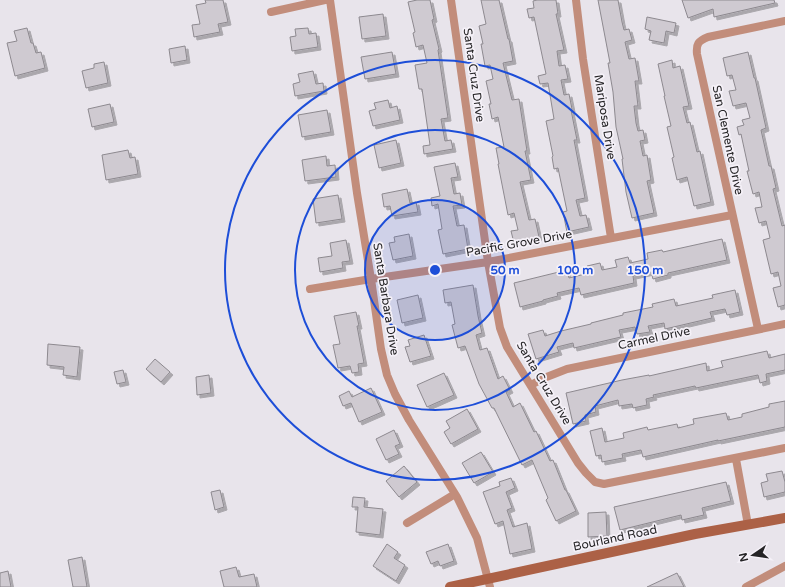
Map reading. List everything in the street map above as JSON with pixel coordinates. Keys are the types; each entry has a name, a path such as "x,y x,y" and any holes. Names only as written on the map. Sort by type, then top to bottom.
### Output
{"main road":[{"name":"Bourland Road","path":"450,587 489,583 695,534 785,518"}],"street":[{"path":"271,12 325,0"},
{"name":"Santa Barbara Drive","path":"330,0 357,193 386,375 409,420 455,494 477,538 489,583"},
{"name":"Santa Cruz Drive","path":"451,0 488,262 500,328 507,347 578,463 594,482 604,484 736,459 785,448"},
{"name":"Mariposa Drive","path":"576,0 612,238"},
{"name":"San Clemente Drive","path":"758,330 696,54 696,46 701,40 708,37 785,21"},
{"name":"Pacific Grove Drive","path":"310,289 488,262 732,214"},
{"name":"Carmel Drive","path":"531,385 567,369 785,324"},
{"path":"736,459 748,525"},
{"path":"407,523 455,494"},
{"path":"746,587 785,566"}],"building":[{"path":"205,0 223,0 228,22 218,24 220,32 194,37 192,25 200,24 196,5 206,3"},
{"path":"430,0 434,19 432,20 439,49 448,118 441,119 445,141 451,140 453,149 424,154 423,146 430,145 422,89 419,89 415,65 427,63 423,45 416,47 413,33 415,32 408,2"},
{"path":"481,0 499,0 509,39 513,61 503,63 512,100 519,99 527,151 525,151 531,180 520,182 529,220 535,219 539,237 514,243 511,231 518,230 514,213 508,215 496,148 504,147 498,117 492,119 489,104 491,104 486,81 493,79 490,65 485,66 481,44 483,44 479,26 486,24"},
{"path":"556,0 558,14 556,14 564,50 557,51 559,66 565,65 568,79 561,80 564,95 569,94 577,140 574,140 585,198 576,200 580,216 586,215 589,227 567,232 563,212 567,211 558,168 554,169 546,121 554,119 548,83 540,84 538,76 546,74 534,17 529,18 527,9 534,8 533,1"},
{"path":"598,0 618,0 624,30 629,29 632,40 625,42 629,59 635,58 639,81 635,81 638,106 634,106 638,131 643,130 645,140 640,141 643,156 647,155 651,180 647,181 654,213 632,218 626,192 623,159 616,127 613,92 608,63 610,63"},
{"path":"682,0 774,0 775,3 714,17 713,9 688,18"},
{"path":"383,14 386,36 362,39 359,17"},
{"path":"647,17 676,23 674,33 666,31 664,43 649,40 651,31 645,29"},
{"path":"27,28 31,43 33,43 36,53 41,52 45,68 15,76 7,43 17,41 14,31"},
{"path":"308,28 309,34 316,33 318,47 292,51 290,37 296,36 295,29"},
{"path":"185,46 187,60 171,63 169,49"},
{"path":"392,52 396,74 365,79 361,57"},
{"path":"748,52 766,128 761,130 769,166 771,166 776,188 773,189 782,226 785,225 785,305 778,307 773,288 781,286 778,272 771,274 763,240 770,238 766,221 759,223 755,208 762,207 759,192 753,194 747,171 749,171 741,134 739,135 737,127 744,125 742,120 750,118 746,103 733,106 729,91 736,90 732,75 727,76 723,58"},
{"path":"672,60 673,68 680,66 689,106 683,107 687,123 690,122 697,152 700,151 711,202 694,206 687,177 677,180 672,158 674,157 667,127 671,126 658,64"},
{"path":"104,62 108,83 86,88 82,71 94,68 94,64"},
{"path":"313,71 316,84 323,83 324,91 295,96 293,84 300,82 298,74"},
{"path":"388,100 390,108 397,106 400,120 373,126 369,111 376,109 374,103"},
{"path":"110,104 114,122 92,127 88,109"},
{"path":"327,110 331,132 302,137 298,115"},
{"path":"396,140 401,163 379,168 374,145"},
{"path":"128,150 130,158 135,157 138,174 106,180 102,155"},
{"path":"326,156 327,166 335,165 336,177 305,181 302,160"},
{"path":"455,163 458,177 451,178 454,194 460,193 462,205 453,206 457,226 464,225 468,249 443,254 438,230 442,229 438,204 432,206 431,198 440,196 434,167"},
{"path":"407,189 410,203 416,202 418,212 392,216 390,206 384,207 382,194"},
{"path":"338,195 342,219 316,223 313,199"},
{"path":"409,234 413,256 393,260 389,243 395,242 394,237"},
{"path":"722,239 727,260 668,273 668,275 653,279 651,272 633,276 634,283 581,295 579,288 557,293 558,296 520,307 514,283 567,270 569,278 589,273 587,266 600,263 602,270 617,267 615,260 628,257 630,263 648,259 647,253 662,250 663,252"},
{"path":"346,240 350,261 342,262 343,268 320,272 318,258 332,256 330,243"},
{"path":"473,285 482,333 476,335 480,350 487,348 498,379 503,376 510,390 506,392 513,407 520,403 534,432 536,431 550,461 553,460 565,490 576,511 556,521 546,500 548,498 532,460 522,465 494,408 492,408 479,384 465,346 458,348 452,325 455,324 451,302 445,303 443,290"},
{"path":"735,290 740,312 727,315 725,309 710,312 712,318 665,329 664,323 648,326 650,332 637,334 635,327 619,330 621,337 574,348 573,343 557,347 559,352 536,359 528,334 543,330 545,336 623,315 623,313 653,307 652,304 674,299 676,306 713,298 712,295"},
{"path":"418,295 423,318 402,323 397,300"},
{"path":"356,312 364,363 358,364 359,372 352,373 350,366 338,368 333,345 340,344 334,316"},
{"path":"424,335 431,356 410,362 405,347 410,346 408,340"},
{"path":"48,344 80,347 77,377 63,375 64,367 47,365"},
{"path":"767,351 769,358 785,354 785,370 766,374 767,381 760,383 758,375 696,388 695,386 653,395 654,397 646,399 647,405 633,408 632,404 619,406 618,400 595,406 596,412 585,415 586,421 573,424 566,393 706,363 707,371 723,367 721,361"},
{"path":"155,359 170,372 161,382 146,369"},
{"path":"123,370 126,382 117,384 114,372"},
{"path":"444,373 454,395 427,407 417,385"},
{"path":"209,375 211,393 197,395 196,377"},
{"path":"371,388 382,412 359,422 351,403 343,406 339,396 349,391 352,397"},
{"path":"785,401 785,427 643,457 641,450 622,454 623,458 602,462 601,455 596,456 590,431 602,428 605,442 624,438 623,433 647,427 648,430 677,424 678,428 694,424 693,419 726,413 728,420 742,417 742,414 769,407 769,404"},
{"path":"467,409 478,429 451,444 444,432 450,428 446,421"},
{"path":"394,430 400,444 395,446 399,454 386,460 376,439"},
{"path":"481,452 493,472 474,483 462,463"},
{"path":"404,466 417,482 399,497 386,481"},
{"path":"782,471 785,482 785,492 764,497 761,483 768,481 766,474"},
{"path":"511,478 515,488 506,492 512,508 507,510 513,527 527,523 532,549 510,554 503,521 495,524 483,492 500,486 499,482"},
{"path":"726,482 731,501 702,508 704,515 682,520 681,515 620,530 614,507"},
{"path":"220,490 224,507 215,510 211,492"},
{"path":"353,497 365,498 364,507 383,509 380,535 356,532 358,507 352,507"},
{"path":"606,512 607,536 588,537 588,513"},
{"path":"387,544 398,552 394,558 405,565 396,581 373,566"},
{"path":"448,544 454,561 440,566 438,561 431,564 426,552"},
{"path":"82,557 87,587 73,587 68,560"},
{"path":"236,567 239,577 254,574 257,587 224,587 220,571"},
{"path":"8,571 11,587 0,587 0,573"},
{"path":"677,573 684,587 647,587"}]}
